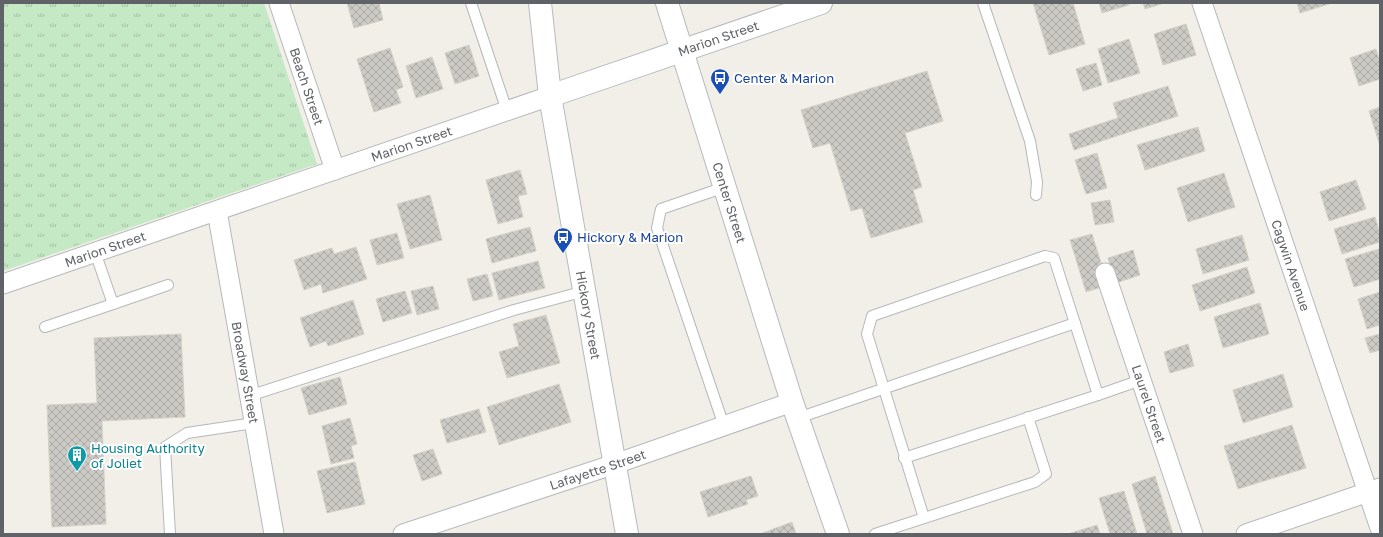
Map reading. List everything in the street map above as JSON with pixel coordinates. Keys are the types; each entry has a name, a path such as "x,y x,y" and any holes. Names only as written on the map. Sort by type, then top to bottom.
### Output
{"street":[{"name":"Beach Street","path":"279,3 335,170"},
{"path":"540,3 550,96"},
{"name":"Center Street","path":"667,3 795,410 838,534"},
{"name":"Marion Street","path":"3,284 821,3"},
{"name":"Cagwin Avenue","path":"1202,3 1374,490 1380,528"},
{"name":"Hickory Street","path":"550,96 616,464 627,534"},
{"name":"Broadway Street","path":"217,211 274,534"},
{"name":"Laurel Street","path":"1105,273 1193,534"},
{"name":"Lafayette Street","path":"403,534 616,464 724,426 795,410"},
{"path":"1246,534 1374,490"}],"lane":[{"path":"471,3 507,111"},
{"path":"983,3 1030,141 1037,182 1036,194"},
{"path":"724,426 657,228 661,209 725,187"},
{"path":"95,252 113,304"},
{"path":"924,518 904,458 867,334 872,316 1045,256 1054,258 1098,395"},
{"path":"45,327 168,285"},
{"path":"249,396 514,310 585,291"},
{"path":"795,410 883,388 1075,323"},
{"path":"904,458 1141,380"},
{"path":"875,534 1035,482 1046,474 1028,417"},
{"path":"170,534 165,447 187,433 254,423"}],"green space":[{"path":"3,3 264,3 317,164 3,271"}],"building":[{"path":"347,3 379,3 383,20 354,28"},
{"path":"1033,3 1073,3 1085,44 1049,55"},
{"path":"1099,3 1128,3 1129,5 1102,13"},
{"path":"1143,3 1164,3 1145,9"},
{"path":"1297,3 1332,3 1300,13"},
{"path":"1186,24 1196,55 1163,65 1154,34"},
{"path":"1129,39 1140,73 1108,83 1098,49"},
{"path":"469,45 479,76 455,84 445,53"},
{"path":"390,48 403,87 396,90 401,103 374,112 357,59"},
{"path":"1376,49 1380,62 1380,79 1359,86 1350,58"},
{"path":"432,57 443,89 416,98 406,66"},
{"path":"1096,63 1102,85 1083,91 1076,69"},
{"path":"927,71 943,121 905,133 922,187 913,190 923,222 871,238 862,208 851,211 830,143 813,148 801,110"},
{"path":"1168,86 1178,116 1074,150 1069,134 1118,118 1113,103"},
{"path":"1380,107 1380,146 1369,111"},
{"path":"1198,127 1205,151 1145,170 1137,145"},
{"path":"1097,153 1107,188 1086,194 1075,160"},
{"path":"520,170 527,194 518,196 523,217 498,224 486,180"},
{"path":"1224,173 1235,207 1188,222 1177,188"},
{"path":"1356,180 1366,209 1329,221 1320,192"},
{"path":"430,195 442,240 410,249 397,204"},
{"path":"1110,200 1114,222 1095,225 1091,203"},
{"path":"1375,217 1380,234 1380,242 1342,254 1334,229"},
{"path":"530,227 536,251 492,263 486,239"},
{"path":"397,233 404,258 377,265 370,240"},
{"path":"1092,234 1108,285 1086,292 1070,240"},
{"path":"1242,235 1249,260 1203,274 1196,249"},
{"path":"356,247 367,279 323,293 321,284 304,290 294,260 332,248 334,254"},
{"path":"1379,249 1380,279 1354,287 1345,259"},
{"path":"1133,250 1140,275 1116,283 1108,258"},
{"path":"538,261 545,288 499,300 492,273"},
{"path":"1247,267 1255,293 1200,311 1192,285"},
{"path":"487,274 493,296 473,301 467,279"},
{"path":"433,286 439,309 417,315 411,291"},
{"path":"405,291 412,313 383,322 376,299"},
{"path":"1380,292 1380,325 1367,329 1358,299"},
{"path":"353,300 364,334 328,346 326,341 310,347 300,318"},
{"path":"1260,303 1269,334 1223,348 1214,317"},
{"path":"546,315 560,363 507,378 499,352 519,346 513,324"},
{"name":"Housing Authority of Joliet","path":"181,334 185,417 102,421 106,524 52,527 47,405 97,403 94,338"},
{"path":"1380,334 1380,350 1370,353 1365,338"},
{"path":"1188,344 1194,366 1170,373 1164,352"},
{"path":"1283,374 1293,407 1243,423 1233,390"},
{"path":"340,377 347,404 309,415 301,388"},
{"path":"559,384 571,422 499,445 487,407"},
{"path":"479,409 486,432 447,443 440,420"},
{"path":"350,418 357,444 351,446 354,458 331,464 322,426"},
{"path":"1292,425 1306,468 1238,489 1224,446"},
{"path":"433,449 442,474 422,481 413,455"},
{"path":"355,462 365,504 327,513 317,471"},
{"path":"751,476 758,496 746,500 748,504 708,517 700,492"},
{"path":"1155,476 1173,534 1147,534 1132,484"},
{"path":"1124,491 1137,534 1110,534 1099,498"},
{"path":"792,522 796,534 760,534"},
{"path":"1097,525 1100,534 1071,534 1071,533"}],"place":[{"name":"Center & Marion","path":"720,95"},
{"name":"Hickory & Marion","path":"563,254"},
{"name":"Housing Authority of Joliet","path":"77,472"}]}
